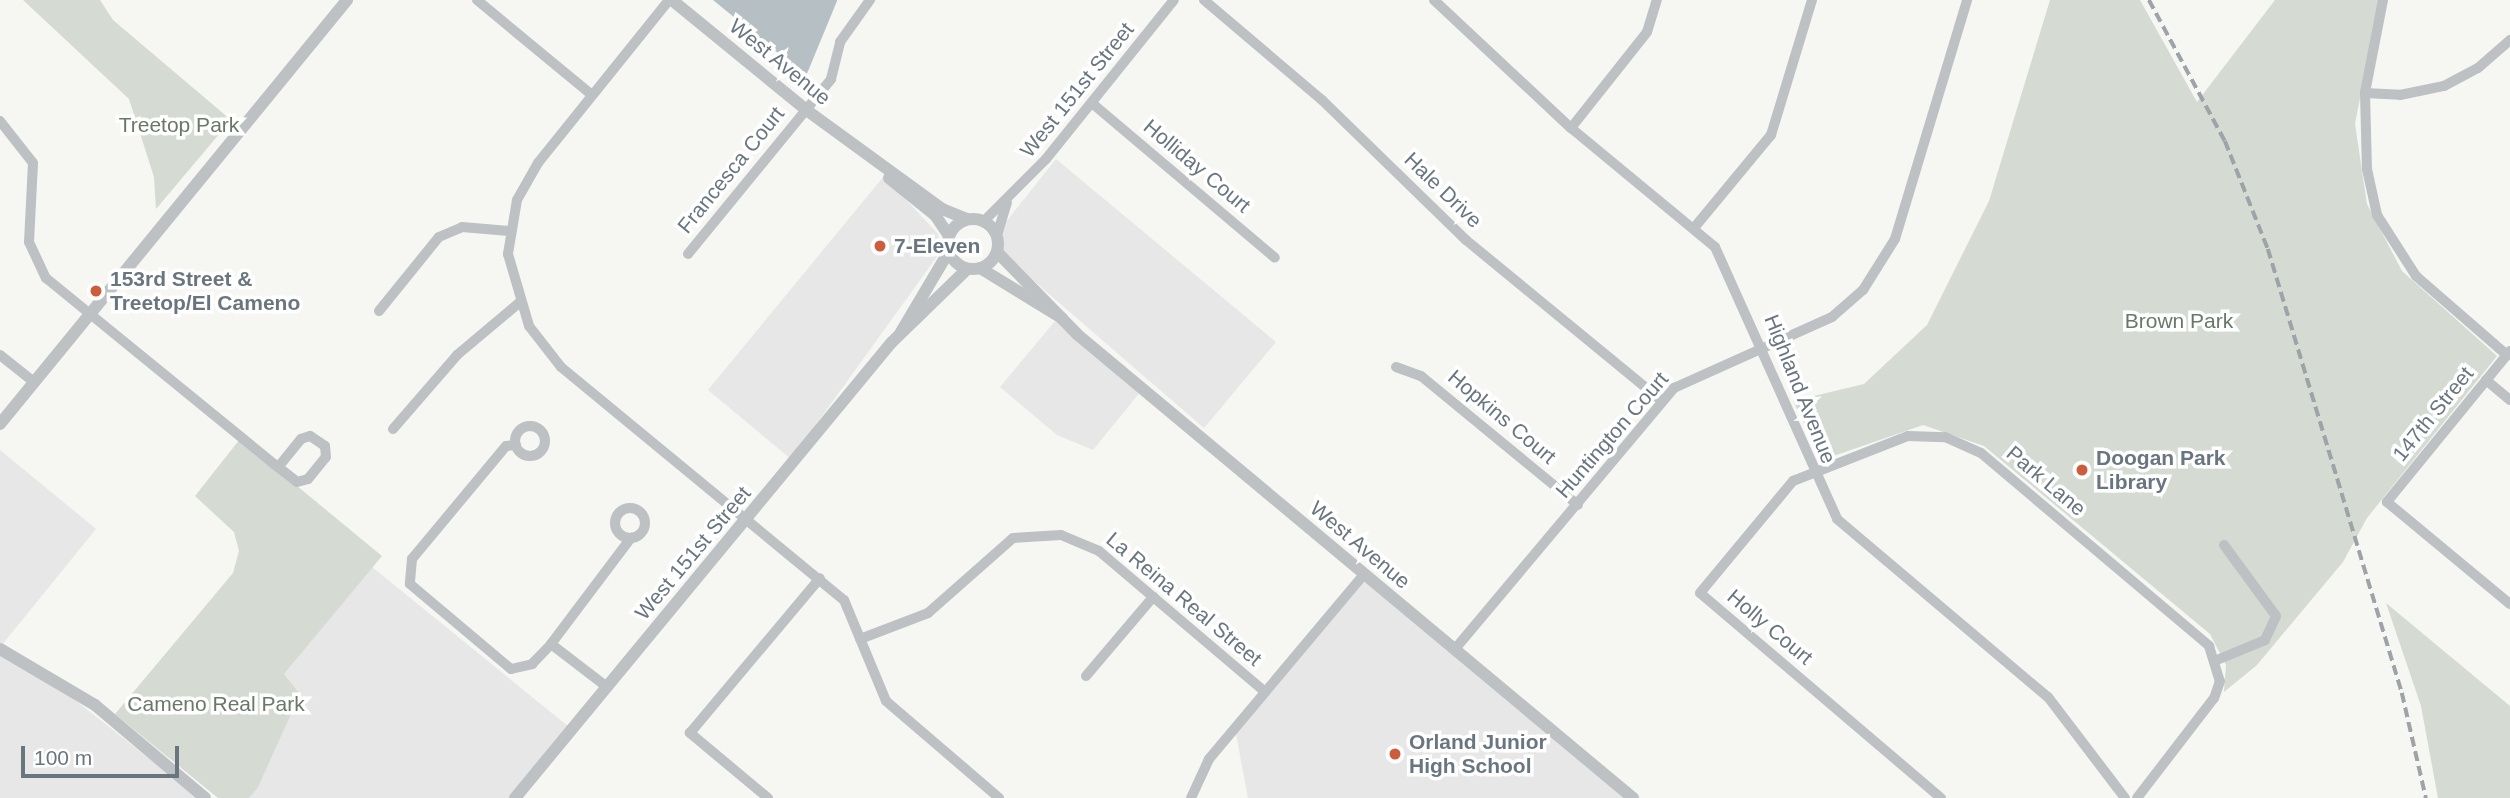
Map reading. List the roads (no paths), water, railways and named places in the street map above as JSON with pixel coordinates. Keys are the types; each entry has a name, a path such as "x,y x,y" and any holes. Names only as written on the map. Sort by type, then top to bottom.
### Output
{"street":[{"path":"0,424 347,0"},
{"path":"477,0 592,95"},
{"path":"671,0 592,95 527,182 509,231 519,303 561,367 844,600 886,701 999,798"},
{"name":"West Avenue","path":"671,0 805,109 864,153 942,209 967,219"},
{"name":"Francesca Court","path":"688,254 831,79 840,42 870,0"},
{"name":"West 151st Street","path":"984,221 1007,203 1093,104 1174,0"},
{"name":"Hale Drive","path":"1204,0 1322,100 1466,240 1662,401"},
{"name":"Highland Avenue","path":"1434,0 1571,128 1694,228 1726,262 1812,473 1837,519 2065,714 2095,766 2125,798"},
{"path":"1571,128 1647,32 1657,0"},
{"path":"1694,228 1770,135 1812,0"},
{"name":"Huntington Court","path":"1455,649 1578,505 1662,401 1684,380 1832,317 1885,261 1967,0"},
{"path":"2383,0 2365,93 2367,169 2377,215 2416,276 2508,353"},
{"path":"2365,93 2400,95 2444,86 2478,68 2510,40"},
{"name":"Holliday Court","path":"1093,104 1275,258"},
{"path":"0,121 33,163 27,229 34,258 46,278 278,467 297,482 308,479 326,457 325,446 310,436 301,439 278,467"},
{"name":"West Avenue","path":"864,153 949,236"},
{"name":"West 151st Street","path":"997,235 1007,203"},
{"path":"967,219 984,221 997,235 997,252 974,268 949,251 949,236 967,219"},
{"path":"379,311 439,237 462,227 509,231"},
{"name":"West 151st Street","path":"516,798 901,332 949,251"},
{"name":"West Avenue","path":"997,252 1065,319 1633,798"},
{"name":"West Avenue","path":"974,268 1065,319"},
{"name":"West 151st Street","path":"901,332 974,268"},
{"path":"393,429 457,355 519,303"},
{"name":"147th Street","path":"2508,353 2387,502 2510,604"},
{"path":"0,355 34,382"},
{"name":"Hopkins Court","path":"1396,367 1422,376 1578,505"},
{"path":"2486,380 2510,400"},
{"name":"Park Lane","path":"1812,473 1908,436 1969,445 2153,596 2217,660"},
{"path":"516,445 506,446 412,559 410,584 511,669 532,664 551,644 631,538"},
{"name":"Holly Court","path":"1812,473 1793,481 1700,593 1941,798"},
{"name":"La Reina Real Street","path":"860,639 929,613 996,549 1040,534 1089,546 1264,691"},
{"path":"2137,798 2214,698 2217,660 2266,640 2276,616 2224,545"},
{"path":"1191,798 1209,759 1364,573"},
{"path":"768,798 690,733 820,579"},
{"path":"1086,676 1153,597"},
{"path":"551,644 607,687"},
{"path":"0,649 94,705 205,798"}],"railway":[{"path":"2149,0 2225,141 2268,249 2402,693 2426,798"}],"place":[{"name":"7-Eleven","path":"880,246"},
{"name":"153rd Street & Treetop/El Cameno","path":"96,291"},
{"name":"Doogan Park Library","path":"2082,470"},
{"name":"Orland Junior High School","path":"1395,754"}],"park label":[{"name":"Treetop Park","path":"179,125"},
{"name":"Brown Park","path":"2179,321"},
{"name":"Cameno Real Park","path":"216,704"}]}
